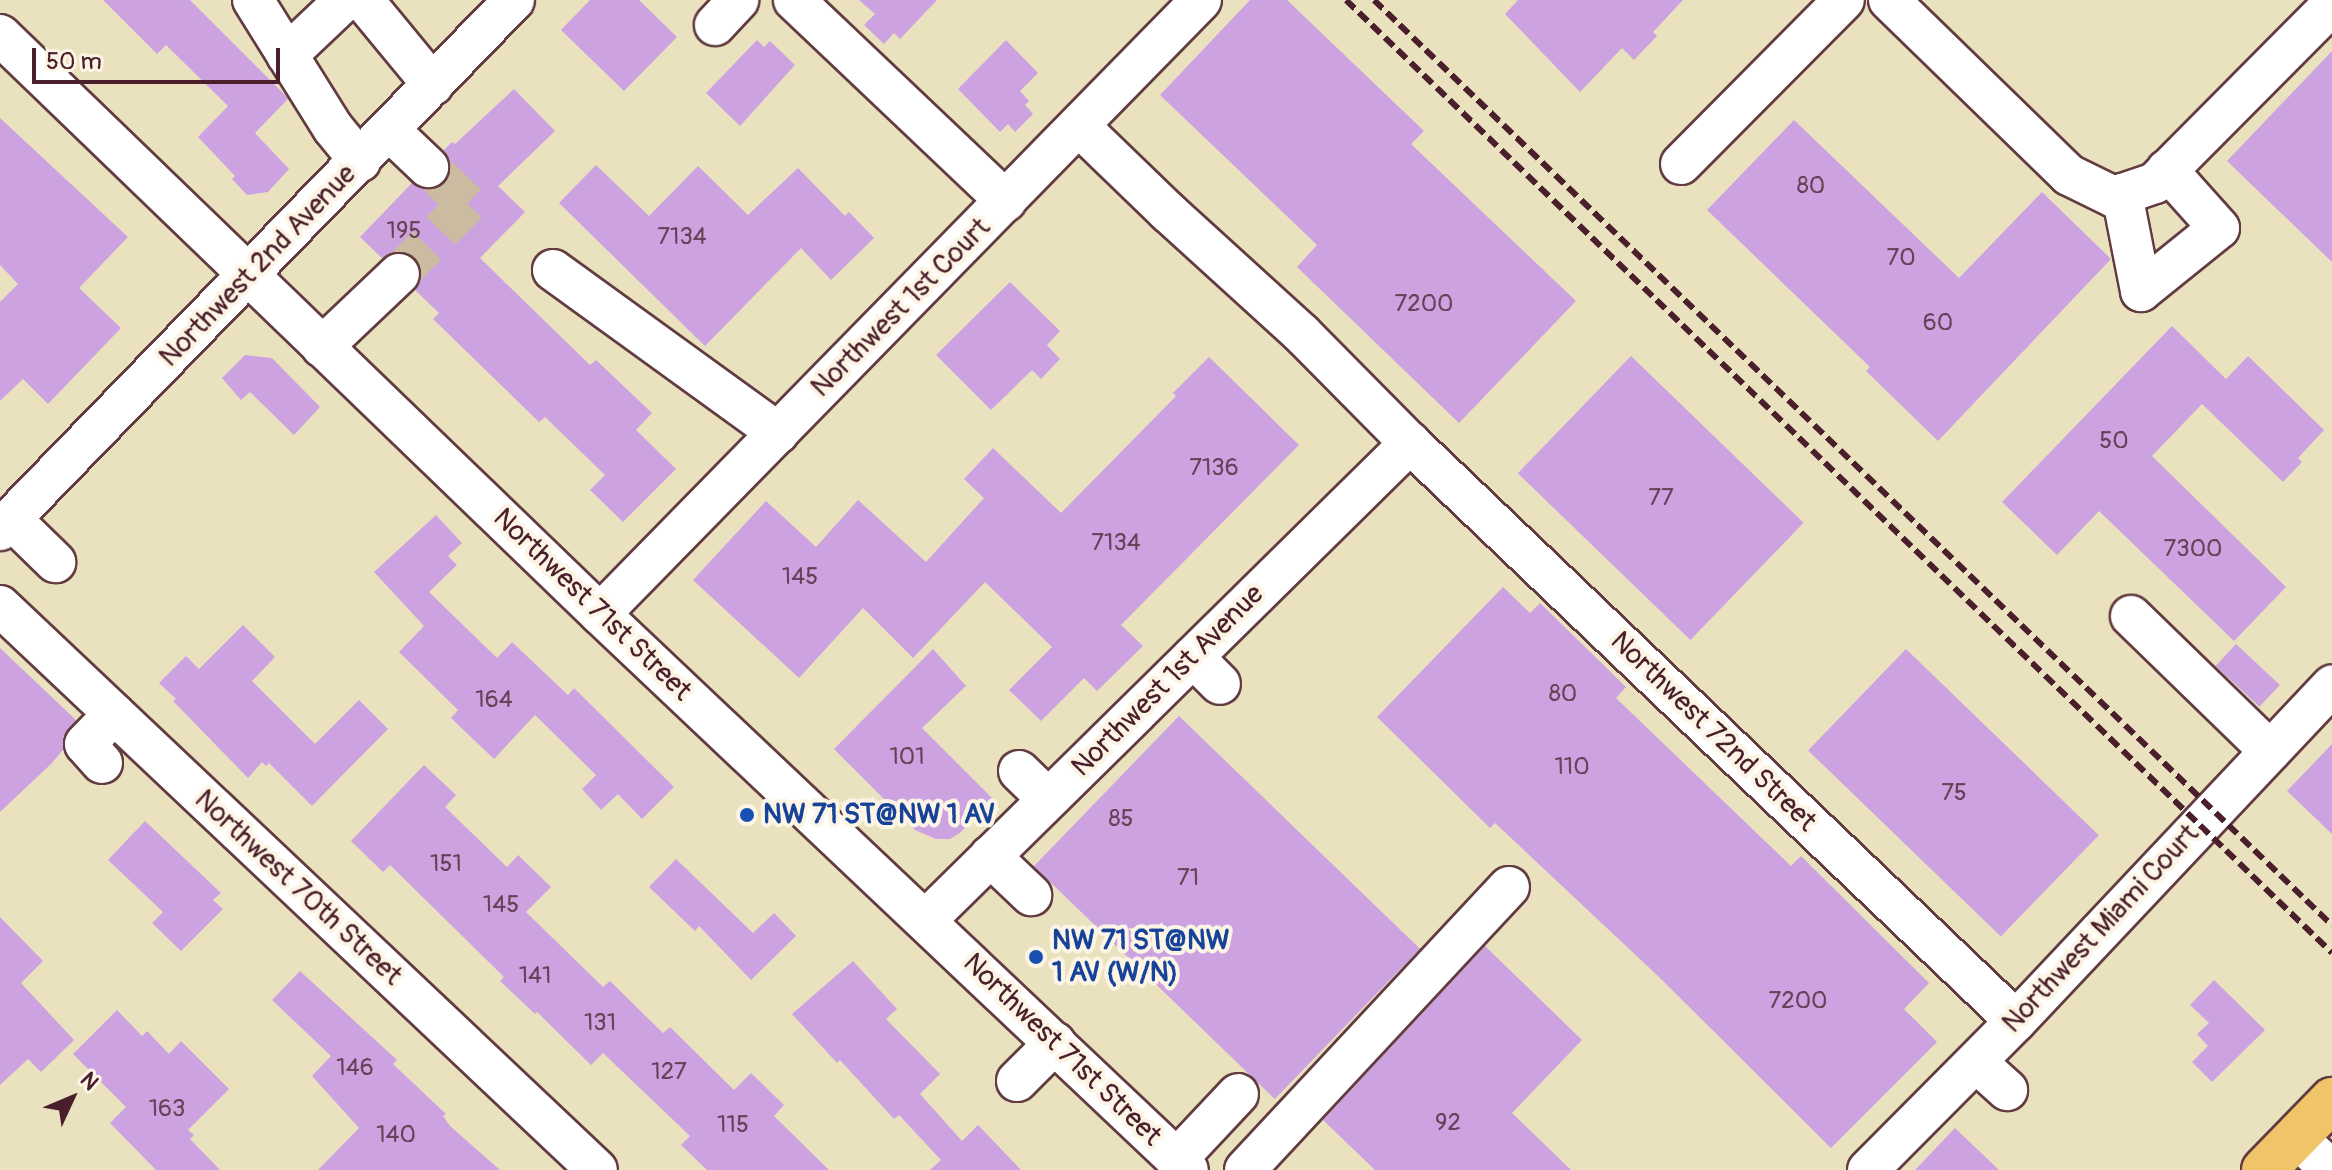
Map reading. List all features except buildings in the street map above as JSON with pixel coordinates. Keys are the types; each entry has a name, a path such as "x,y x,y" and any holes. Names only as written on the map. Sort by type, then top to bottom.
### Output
{"main road":[{"path":"2264,1170 2332,1100"}],"street":[{"path":"253,0 360,161"},
{"path":"287,55 345,0"},
{"path":"363,0 433,85"},
{"path":"794,0 1006,201"},
{"name":"Northwest 1st Court","path":"600,614 1201,0"},
{"path":"1681,164 1844,0"},
{"path":"1889,0 2069,175 2118,195 2155,183 2332,5"},
{"name":"Northwest 2nd Avenue","path":"6,525 433,85 506,3"},
{"name":"Northwest 71st Street","path":"0,35 600,614 1183,1165"},
{"name":"Northwest 72nd Street","path":"1079,126 1302,334 1410,443 2016,1021"},
{"path":"389,130 428,167"},
{"path":"2118,195 2141,291 2219,228 2167,170"},
{"path":"553,270 778,433"},
{"path":"322,347 399,274"},
{"name":"Northwest 1st Avenue","path":"926,920 1048,799 1207,671 1410,443"},
{"path":"6,525 55,562"},
{"name":"Northwest 70th Street","path":"0,606 597,1170"},
{"path":"2131,616 2270,751"},
{"name":"Northwest Miami Court","path":"1868,1170 2016,1021 2332,686"},
{"path":"102,763 85,744 114,714"},
{"path":"1019,771 1048,799"},
{"path":"990,856 1031,895"},
{"path":"1245,1170 1509,887"},
{"path":"1017,1081 1055,1043"},
{"path":"1976,1062 2007,1090"},
{"path":"1183,1165 1238,1094"},
{"path":"2296,1137 2331,1170"}],"tunnel":[{"path":"399,274 467,204 428,167"}],"railway":[{"path":"1346,0 2332,953"},
{"path":"1374,0 2332,925"}],"place":[{"name":"NW 71 ST@NW 1 AV","path":"747,815"},
{"name":"NW 71 ST@NW 1 AV (W/N)","path":"1036,957"}]}
